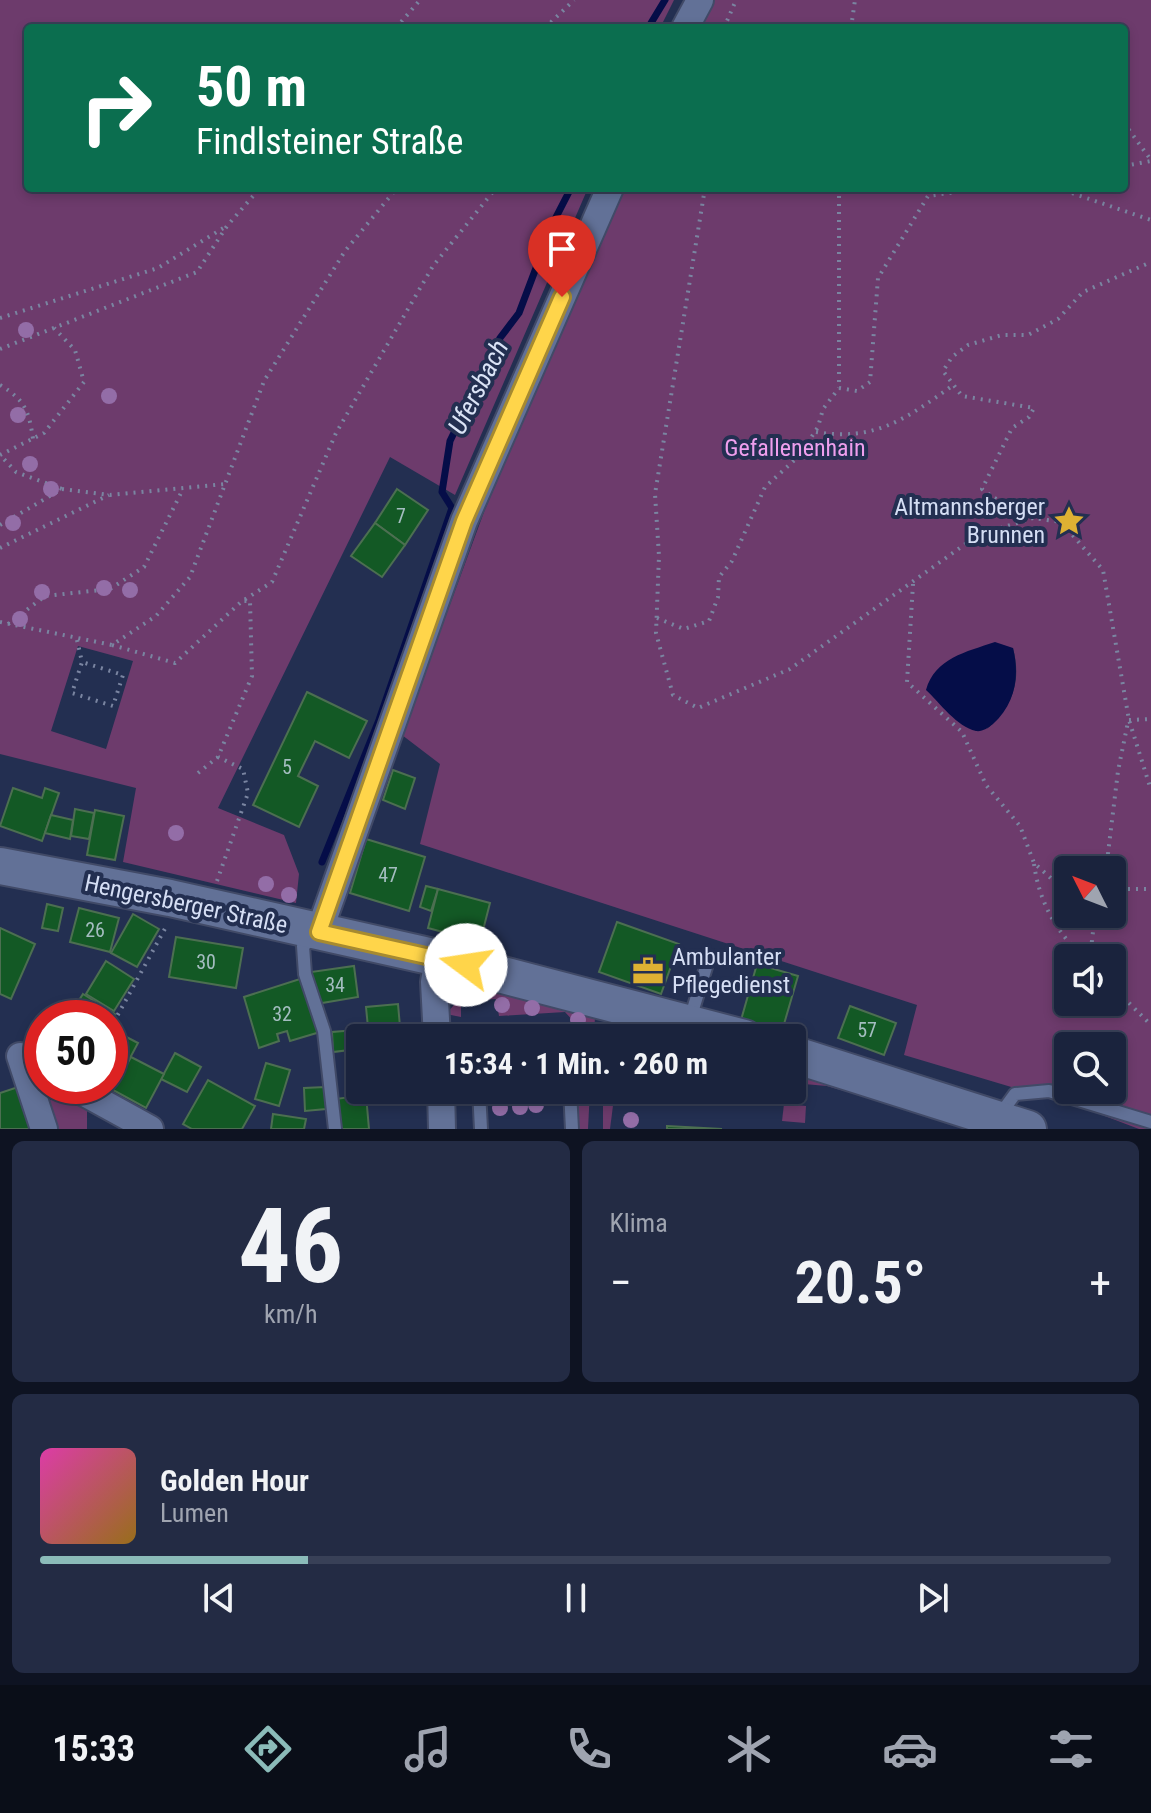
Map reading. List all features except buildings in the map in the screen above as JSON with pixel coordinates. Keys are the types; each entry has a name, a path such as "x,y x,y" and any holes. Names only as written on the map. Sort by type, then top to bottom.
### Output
{"main road":[{"name":"Hengersberger Straße","path":"0,866 208,907 438,958 696,1024"},
{"path":"806,1058 1013,1124"}],"street":[{"path":"687,24 700,0"},
{"path":"319,932 464,521 608,192"},
{"path":"436,1024 434,982 438,958"},
{"path":"21,1057 44,1129"},
{"path":"92,1104 108,1119 150,1129"},
{"path":"441,1104 442,1129"}],"lane":[{"path":"319,932 303,946 305,974 324,1031 335,1129"},
{"path":"689,1022 707,964"},
{"path":"1013,1124 1015,1094 1049,1091 1151,1122"},
{"path":"480,1104 481,1129"},
{"path":"571,1104 572,1129"}],"path":[{"path":"399,24 420,0"},
{"path":"549,24 574,0"},
{"path":"726,24 736,0"},
{"path":"852,24 855,0"},
{"path":"1128,129 1151,161 1128,165"},
{"path":"0,349 197,272 227,226 257,192"},
{"path":"112,645 156,616 190,577 264,381 345,251 394,192"},
{"path":"0,622 112,645 175,663 241,602 272,582 336,433 433,266 493,192"},
{"path":"704,192 655,494 659,556 656,633 673,695 698,708 790,669 978,535 1033,518"},
{"path":"656,618 684,629 709,621 718,597 719,577 732,561 765,487 799,456 815,431 823,409 839,388 839,192"},
{"path":"839,388 857,391 870,382 878,278 928,196 957,192"},
{"path":"1069,192 1151,220"},
{"path":"0,318 158,268 227,226"},
{"path":"1151,262 1083,292 1058,319 1028,335 1002,335 968,345 952,357 943,371 962,396 1034,408 1029,417 1012,428 982,489 996,501 1012,505 1033,518 1061,522 1103,570 1129,720 1151,790"},
{"path":"54,328 75,350 84,382 44,433 0,455 16,472 62,489 110,495 225,484"},
{"path":"0,385 20,397 29,412 33,439"},
{"path":"815,431 836,435 870,433 908,417 952,386"},
{"path":"0,525 62,489"},
{"path":"8,624 45,596 110,589 144,567 183,489"},
{"path":"0,548 110,495"},
{"path":"913,584 907,682 962,732 986,785 1020,826 1049,914 1075,944"},
{"path":"198,773 218,757 252,676 250,601 241,602"},
{"path":"77,640 82,662 72,693 113,706 123,675 82,662"},
{"path":"1129,720 1151,719"},
{"path":"1108,856 1118,771 1129,720"},
{"path":"208,907 248,793 243,769 218,757"},
{"path":"1034,863 1054,881"},
{"path":"1126,889 1151,889"},
{"path":"126,1000 168,924"},
{"path":"1126,1000 1151,1025"}],"green space":[{"path":"0,0 674,0 662,24 24,24 24,192 586,192 455,495 390,457 218,808 284,835 299,874 296,903 123,862 136,788 0,754","holes":["78,646 133,661 106,749 51,731"]},
{"name":"Gefallenenhain","path":"712,0 1151,0 1151,1129 1139,1129 1069,1104 1126,1104 1126,1032 1054,1032 1054,1100 904,1055 917,1005 420,844 440,764 402,735 484,512 620,192 1128,192 1128,24 702,24","holes":["1013,648 1015,683 1009,703 987,729"]},
{"path":"484,985 595,1016 595,1024 576,1024 565,1012 499,1016 496,999 461,1001 461,1017 446,1014 468,989"},
{"path":"612,1019 630,1024 612,1024"},
{"path":"806,1075 920,1113 827,1086 806,1084"},
{"path":"48,1104 74,1104 87,1110 87,1129 56,1129"},
{"path":"578,1104 589,1104 588,1129 578,1129"},
{"path":"603,1104 613,1104 610,1129 603,1129"},
{"path":"784,1104 806,1106 805,1123 782,1121"}],"shaded area":[{"path":"995,642 1013,648 1016,680 1011,699 1000,716 987,728 976,731 956,720 926,690 936,670 944,663"}],"waterway":[{"name":"Ufersbach","path":"650,24 665,0"},
{"name":"Ufersbach","path":"322,862 379,720 452,508 442,492 450,441 500,338 519,313 553,223 569,192"}],"place":[{"name":"Altmannsberger Brunnen","path":"1069,521"},
{"name":"Ambulanter Pflegedienst","path":"648,971"}],"route":[{"path":"466,965 319,932 464,521 562,297"}]}
